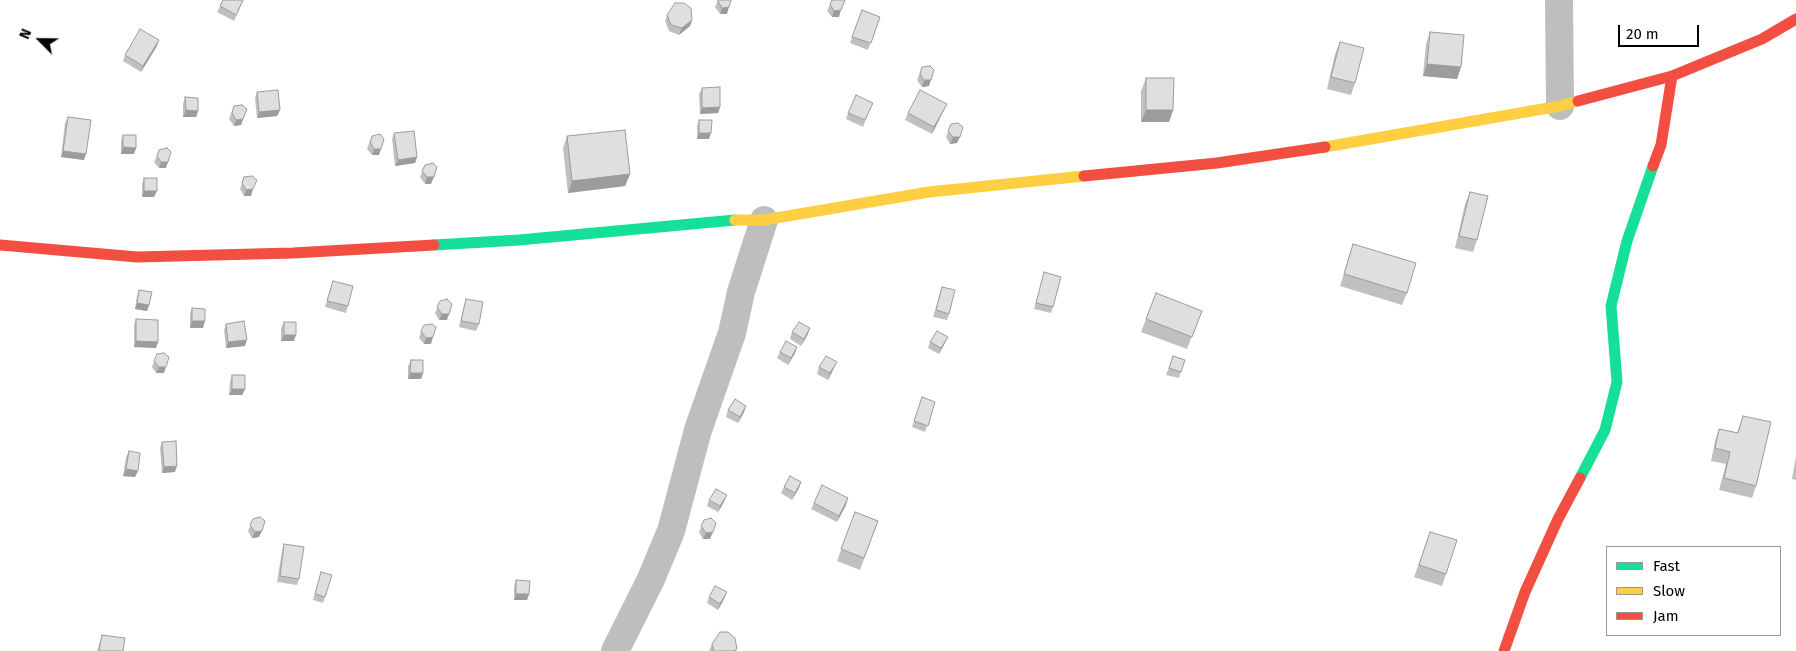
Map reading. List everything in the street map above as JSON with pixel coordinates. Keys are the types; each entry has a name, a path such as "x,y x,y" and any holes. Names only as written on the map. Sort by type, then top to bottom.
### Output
{"street":[{"path":"1559,0 1560,106"},
{"path":"0,245 137,257 279,254 519,240 740,220 764,220 929,192 1217,163 1336,145 1560,106 1672,76 1762,39 1796,19"},
{"path":"1504,651 1525,592 1558,519 1605,430 1617,382 1612,306 1627,241 1661,145 1672,76"},
{"path":"615,651 651,579 671,531 698,430 732,333 741,292 764,220"}],"building":[{"path":"223,0 243,0 236,15 220,6"},
{"path":"718,0 731,0 729,7 722,8"},
{"path":"832,0 845,0 841,10 834,11 830,4"},
{"path":"675,3 684,3 691,8 692,20 682,28 671,25 667,15"},
{"path":"862,10 880,17 871,43 852,37"},
{"path":"140,29 159,40 143,66 125,55"},
{"path":"1430,32 1464,35 1461,67 1427,64"},
{"path":"1340,42 1364,48 1355,83 1331,77"},
{"path":"930,66 934,70 931,80 924,80 920,74 922,67"},
{"path":"1146,78 1174,78 1173,110 1146,110"},
{"path":"720,87 720,107 702,108 702,88"},
{"path":"278,90 280,110 259,112 257,92"},
{"path":"920,90 947,104 934,127 908,113"},
{"path":"856,95 873,103 865,120 848,113"},
{"path":"185,97 198,98 198,111 186,110"},
{"path":"242,105 247,109 243,119 236,120 232,113 234,106"},
{"path":"68,117 91,120 86,154 63,151"},
{"path":"699,120 712,120 711,133 699,133"},
{"path":"958,123 963,127 960,137 953,137 948,131 951,124"},
{"path":"625,130 630,174 572,181 567,136"},
{"path":"414,131 417,157 398,160 394,133"},
{"path":"380,134 384,139 381,149 374,149 370,142 372,136"},
{"path":"123,135 136,135 136,148 123,147"},
{"path":"167,148 171,152 168,162 161,162 157,156 159,150"},
{"path":"433,163 437,167 434,177 427,177 422,171 425,165"},
{"path":"252,176 257,180 253,189 246,190 242,183 244,177"},
{"path":"144,178 157,178 157,191 144,191"},
{"path":"1470,192 1488,196 1477,240 1459,236"},
{"path":"1353,244 1416,263 1407,293 1344,274"},
{"path":"1044,272 1061,277 1053,307 1036,303"},
{"path":"333,281 353,286 348,306 327,301"},
{"path":"942,287 955,290 949,314 936,310"},
{"path":"139,290 152,292 149,305 137,303"},
{"path":"1156,293 1202,311 1192,337 1146,319"},
{"path":"447,299 452,304 449,314 442,314 437,307 440,301"},
{"path":"466,299 483,302 479,324 461,321"},
{"path":"192,308 205,309 205,321 192,321"},
{"path":"136,319 158,320 158,342 136,341"},
{"path":"244,321 247,340 228,342 226,324"},
{"path":"284,322 296,322 296,335 284,335"},
{"path":"799,322 810,328 804,339 792,332"},
{"path":"432,324 436,327 433,337 426,338 421,331 424,325"},
{"path":"937,331 948,337 941,348 930,342"},
{"path":"786,341 797,347 791,358 780,352"},
{"path":"164,353 169,357 166,367 159,367 154,361 157,354"},
{"path":"826,356 837,362 830,373 819,367"},
{"path":"1173,356 1185,360 1181,372 1169,368"},
{"path":"411,360 423,360 423,373 410,373"},
{"path":"232,375 245,375 245,389 232,389"},
{"path":"922,397 935,402 928,426 914,421"},
{"path":"735,399 746,406 740,417 728,410"},
{"path":"1743,416 1771,422 1756,486 1724,478 1730,452 1715,448 1719,429 1738,433"},
{"path":"176,441 177,466 164,467 162,442"},
{"path":"129,451 140,453 138,471 126,469"},
{"path":"790,476 801,482 795,493 784,487"},
{"path":"822,485 848,498 839,516 814,503"},
{"path":"716,489 727,495 720,506 709,500"},
{"path":"855,512 878,521 864,558 841,549"},
{"path":"260,517 265,521 262,531 255,532 250,525 253,519"},
{"path":"711,518 716,523 713,532 706,533 701,526 704,520"},
{"path":"1430,532 1457,540 1446,574 1419,565"},
{"path":"284,544 304,547 299,579 280,576"},
{"path":"321,572 332,575 325,597 315,594"},
{"path":"516,580 530,581 529,594 516,594"},
{"path":"715,586 727,592 720,604 709,597"},
{"path":"720,632 728,632 735,638 737,649 734,651 714,651 712,644"},
{"path":"102,635 125,638 123,651 99,651"}],"traffic: fast":[{"path":"1580,478 1605,430 1617,382 1611,306 1627,241 1653,166"},
{"path":"434,245 519,240 735,220"}],"traffic: slow":[{"path":"1325,147 1560,106 1578,101"},
{"path":"735,220 764,220 929,192 1084,176"}],"traffic: jam":[{"path":"1578,101 1672,76 1762,39 1796,19"},
{"path":"1653,166 1661,145 1672,76"},
{"path":"1084,176 1217,163 1325,147"},
{"path":"0,245 137,257 293,253 434,245"},
{"path":"1504,651 1525,592 1558,519 1580,478"}]}
